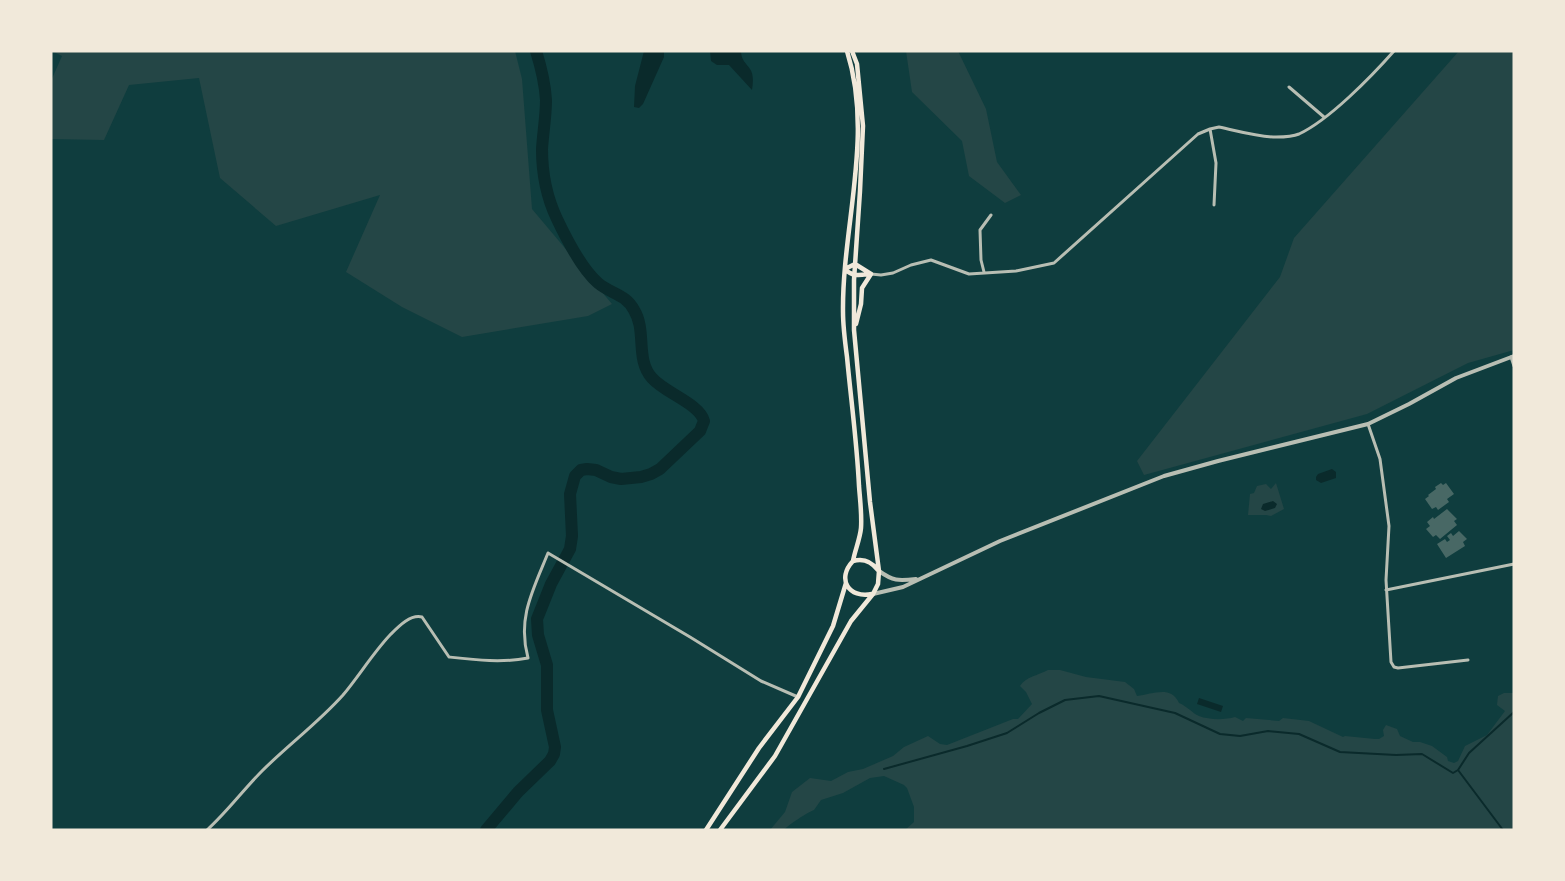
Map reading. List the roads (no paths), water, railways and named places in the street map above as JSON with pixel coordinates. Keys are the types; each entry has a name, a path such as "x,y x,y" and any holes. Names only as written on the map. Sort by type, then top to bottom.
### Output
{"main road":[{"path":"706,830 759,748 798,697 832,626 846,583 845,574 852,561 861,528 857,458 842,313 858,132 858,112 854,82 847,51"},
{"path":"720,830 775,756 851,621 873,594 878,584 879,571 870,502 854,330 854,275 862,126 857,64 852,51"},
{"path":"845,269 855,264"},
{"path":"855,264 871,274"},
{"path":"845,269 848,273 854,275 871,274"},
{"path":"854,330 861,304 862,288 871,274"},
{"path":"852,561 864,560 874,565 879,571"},
{"path":"846,583 850,589 860,595 873,594"}],"street":[{"path":"871,274 893,273 911,264 931,260 969,274 1016,271 1054,263 1198,134 1210,129 1219,128 1275,138 1298,134 1340,105 1394,51"},
{"path":"1289,87 1324,117"},
{"path":"1210,129 1216,163 1214,205"},
{"path":"984,272 981,260 980,230 991,215"},
{"path":"873,594 903,586 1008,538 1164,476 1218,460 1368,424 1456,378 1512,357 1514,366"},
{"path":"1368,424 1380,459 1389,526 1386,590 1391,662 1394,667 1398,668 1468,660"},
{"path":"207,830 222,817 262,771 308,731 332,707 390,635 410,618 422,617 449,657 487,661 516,661 528,658 524,636 525,610 548,553 761,681 798,697"},
{"path":"1386,590 1514,564"},
{"path":"879,571 890,579 899,581 918,578"}],"waterway":[{"path":"486,830 518,792 550,761 554,754 555,747 547,710 547,665 538,635 537,619 551,584 570,549 572,536 570,494 575,476 581,470 587,469 596,470 611,477 621,479 651,474 660,469 700,431 704,421 696,409 665,389 652,378 644,362 640,327 634,310 623,297 603,287 592,277 575,253 553,211 543,167 542,149 546,100 545,87 536,51"},
{"path":"884,769 1007,733 1039,713 1065,700 1099,696 1175,713 1220,734 1240,736 1268,731 1299,734 1340,752 1396,755 1422,754 1453,773 1458,770 1469,753 1514,712"},
{"path":"1458,770 1503,830"}]}
